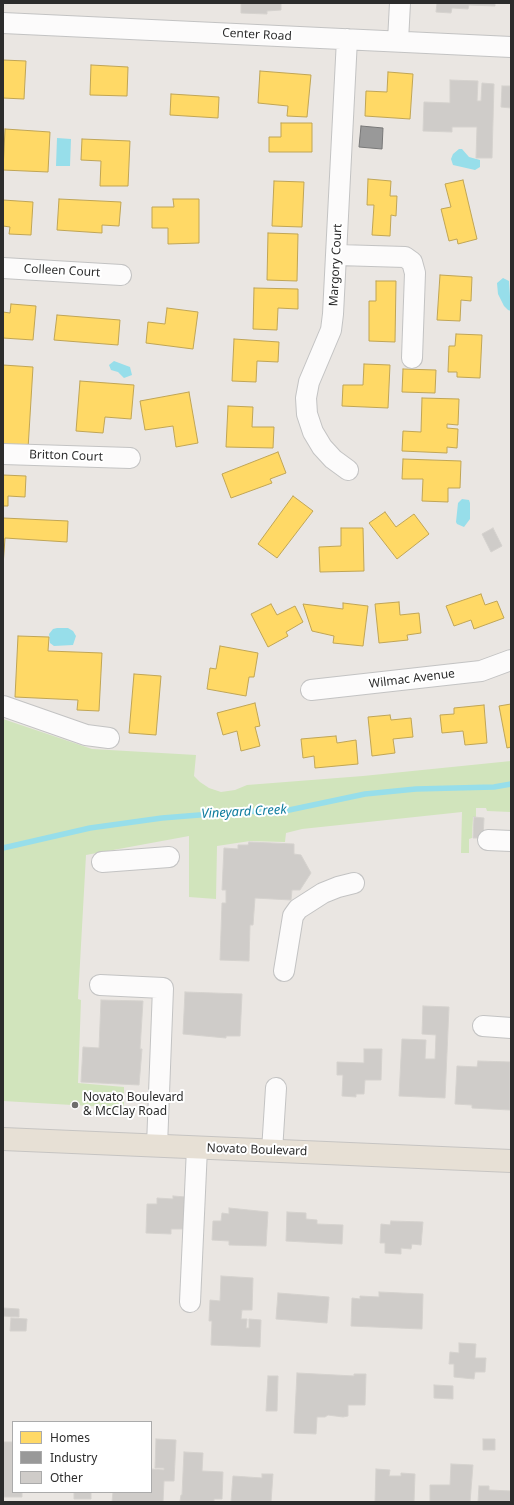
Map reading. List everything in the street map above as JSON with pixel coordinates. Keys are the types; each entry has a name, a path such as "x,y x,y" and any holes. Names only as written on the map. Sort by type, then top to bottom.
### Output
{"main road":[{"name":"Novato Boulevard","path":"3,1138 197,1148 511,1161"}],"street":[{"path":"398,41 400,3"},
{"name":"Center Road","path":"3,23 511,47"},
{"name":"Margory Court","path":"347,39 338,255 331,330 309,382 307,409 313,432 322,447 333,459 348,470"},
{"path":"338,255 405,257 412,262 415,273 412,358"},
{"name":"Colleen Court","path":"3,268 121,274"},
{"name":"Britton Court","path":"3,454 130,458"},
{"name":"Wilmac Avenue","path":"311,690 481,671 511,660"},
{"path":"3,706 86,735 109,738"},
{"path":"488,840 511,841"},
{"path":"102,862 169,857"},
{"path":"284,971 293,916 298,909 323,893 354,883"},
{"path":"100,985 163,988 157,1146"},
{"path":"483,1026 511,1028"},
{"path":"272,1151 276,1088"},
{"path":"190,1302 197,1148"}],"green space":[{"path":"3,719 92,749 196,755 194,776 209,788 221,792 235,790 247,785 363,776 511,761 511,812 487,811 486,808 476,808 476,817 473,817 472,838 469,839 469,853 461,853 462,812 302,829 286,833 285,842 250,841 217,846 216,899 189,897 189,836 86,855 78,999 81,1000 78,1083 124,1087 124,1108 3,1101"}],"water":[{"path":"57,138 71,139 70,166 56,166"},
{"path":"459,149 462,149 469,157 480,160 480,167 475,170 453,165 451,159 453,154"},
{"path":"503,278 509,281 511,311 504,306 498,294 497,283"},
{"path":"114,361 130,367 132,375 124,378 118,372 111,370 109,365"},
{"path":"462,499 469,500 470,503 470,519 464,527 456,522 458,503"},
{"path":"68,628 73,631 76,636 73,645 54,646 50,643 49,634 53,629"}],"building: Homes":[{"path":"3,60 26,61 24,99 3,98"},
{"path":"91,65 128,67 127,96 90,95"},
{"path":"260,71 311,75 307,117 287,116 288,106 258,103"},
{"path":"388,72 413,74 410,119 365,116 366,91 387,92"},
{"path":"171,94 219,97 218,118 170,115"},
{"path":"281,123 312,123 312,152 269,152 269,137 281,137"},
{"path":"5,129 50,132 48,172 3,170"},
{"path":"82,139 130,141 128,186 100,186 101,161 81,160"},
{"path":"368,179 391,181 390,196 397,196 396,216 391,215 390,236 372,235 374,205 367,205"},
{"path":"463,180 477,239 458,244 457,239 449,241 441,209 451,207 445,184"},
{"path":"274,181 304,182 302,227 272,226"},
{"path":"59,199 121,202 119,226 102,225 102,233 57,230"},
{"path":"173,199 199,199 199,243 168,244 168,228 152,228 152,207 174,207"},
{"path":"3,200 33,202 31,235 9,234 10,227 3,226"},
{"path":"268,233 298,234 297,281 267,280"},
{"path":"440,275 472,277 471,301 461,300 460,321 437,320"},
{"path":"376,281 396,281 395,342 369,341 369,301 376,301"},
{"path":"254,288 298,289 298,309 278,308 277,330 253,329"},
{"path":"11,304 36,306 33,340 3,338 3,312 10,313"},
{"path":"167,308 198,312 193,349 146,343 148,322 165,324"},
{"path":"57,315 120,320 118,345 54,340"},
{"path":"456,334 482,335 480,378 457,377 457,372 448,372 449,346 455,346"},
{"path":"234,339 279,342 278,362 257,361 256,382 232,381"},
{"path":"364,364 390,365 388,408 342,406 343,385 363,385"},
{"path":"3,365 33,367 28,449 3,447"},
{"path":"403,369 436,370 435,393 402,392"},
{"path":"80,381 134,385 131,419 105,417 103,433 76,431"},
{"path":"189,392 198,443 176,447 173,426 145,430 140,401"},
{"path":"422,398 459,399 458,425 447,424 447,428 458,429 457,448 447,447 447,453 402,451 403,431 421,432"},
{"path":"228,406 253,407 252,427 274,427 273,448 226,447"},
{"path":"278,452 286,473 270,479 272,483 231,498 222,474"},
{"path":"403,459 461,461 460,488 448,488 448,502 422,501 423,479 402,479"},
{"path":"3,475 26,476 25,497 8,496 8,506 3,506"},
{"path":"293,496 313,511 277,558 258,544"},
{"path":"385,512 396,527 414,514 429,534 397,559 369,523"},
{"path":"3,518 68,521 67,542 5,538 3,566"},
{"path":"341,528 363,528 364,571 320,572 319,547 341,546"},
{"path":"481,594 485,605 497,601 504,618 474,629 471,620 454,626 446,606"},
{"path":"399,602 400,615 419,613 421,633 407,635 408,640 379,643 375,604"},
{"path":"343,603 368,606 363,646 333,643 334,636 312,631 303,604 343,609"},
{"path":"271,604 277,615 295,606 303,622 286,632 288,636 268,647 251,614"},
{"path":"18,636 49,637 48,651 102,653 99,711 77,710 78,700 15,697"},
{"path":"220,646 258,653 254,677 249,677 246,696 207,689 210,668 216,669"},
{"path":"134,674 161,676 156,735 129,733"},
{"path":"255,703 260,726 255,727 260,746 241,751 237,731 223,735 217,713"},
{"path":"511,704 511,747 507,748 499,706"},
{"path":"484,705 487,743 465,745 463,731 442,733 440,715 454,714 454,708"},
{"path":"390,715 391,720 411,718 413,737 393,739 395,753 372,756 368,717"},
{"path":"336,736 337,743 356,740 358,764 315,768 314,756 303,758 301,739"}],"building: Industry":[{"path":"361,126 383,128 382,149 359,147"}],"building: Other":[{"path":"241,3 281,3 281,10 267,11 267,14 241,13"},
{"path":"437,3 495,3 495,6 469,5 468,9 452,8 451,13 436,12"},
{"path":"450,80 478,81 477,101 481,101 482,83 494,84 492,158 476,158 477,127 452,127 452,132 423,131 424,102 450,103"},
{"path":"502,86 511,86 511,108 501,107"},
{"path":"493,528 502,546 491,552 482,534"},
{"path":"474,817 484,818 483,838 473,838"},
{"path":"249,842 294,844 294,854 301,855 311,873 300,890 292,890 291,900 255,898 253,925 250,925 249,961 220,960 222,903 226,903 226,890 222,890 224,848 238,849 238,845 248,845"},
{"path":"185,992 242,994 240,1036 226,1036 226,1038 183,1034"},
{"path":"101,1000 143,1001 140,1049 142,1049 139,1085 81,1082 83,1047 99,1048"},
{"path":"423,1006 449,1007 445,1098 399,1096 402,1039 426,1040 425,1059 435,1059 436,1035 422,1034"},
{"path":"364,1049 382,1049 381,1080 365,1080 364,1094 356,1094 356,1097 342,1096 343,1075 337,1075 337,1062 364,1063"},
{"path":"478,1061 510,1062 510,1110 472,1108 472,1105 455,1104 457,1066 477,1067"},
{"path":"173,1196 186,1197 185,1229 171,1229 171,1234 146,1233 147,1204 157,1204 157,1198 173,1199"},
{"path":"229,1208 268,1212 266,1246 229,1245 229,1241 212,1240 213,1221 221,1221 222,1213 229,1214"},
{"path":"287,1212 306,1213 306,1219 317,1220 317,1224 343,1225 342,1244 286,1241"},
{"path":"391,1221 423,1222 421,1245 412,1244 411,1249 401,1248 401,1254 385,1253 385,1243 380,1243 381,1224 390,1225"},
{"path":"221,1276 253,1278 252,1310 242,1310 241,1319 247,1319 246,1328 249,1328 249,1319 261,1320 260,1347 211,1345 212,1321 209,1321 210,1300 220,1301"},
{"path":"379,1292 423,1294 422,1329 351,1326 352,1298 360,1299 360,1296 379,1297"},
{"path":"278,1293 329,1297 327,1323 276,1319"},
{"path":"3,1308 19,1309 19,1317 3,1316"},
{"path":"11,1318 27,1319 26,1331 10,1331"},
{"path":"459,1343 476,1344 475,1358 486,1358 485,1372 475,1372 474,1379 454,1377 454,1364 449,1364 450,1352 459,1353"},
{"path":"297,1373 354,1376 354,1374 366,1374 365,1405 348,1405 348,1416 343,1417 328,1415 325,1417 317,1417 316,1434 294,1433"},
{"path":"268,1376 278,1376 277,1411 266,1411"},
{"path":"434,1385 453,1386 453,1399 434,1398"},
{"path":"156,1439 176,1440 174,1481 164,1481 163,1502 112,1502 113,1493 152,1493 152,1469 164,1470 164,1468 155,1468"},
{"path":"483,1439 495,1439 495,1450 483,1450"},
{"path":"3,1442 12,1442 12,1493 22,1493 22,1497 3,1497"},
{"path":"184,1452 203,1453 202,1471 223,1472 222,1499 214,1499 214,1502 180,1501 182,1495"},
{"path":"451,1464 473,1465 470,1502 430,1502 430,1485 450,1485"},
{"path":"376,1469 390,1470 389,1476 401,1476 401,1473 415,1474 414,1502 375,1502"},
{"path":"262,1474 273,1474 271,1502 231,1502 233,1476 262,1478"},
{"path":"479,1486 489,1486 489,1490 511,1491 511,1502 478,1502"},
{"path":"74,1493 91,1493 91,1499 74,1499"}],"waterway":[{"name":"Vineyard Creek","path":"3,848 90,828 162,818 249,811 275,813 365,794 416,789 494,787 511,784"}],"place":[{"name":"Novato Boulevard & McClay Road","path":"75,1105"}]}
